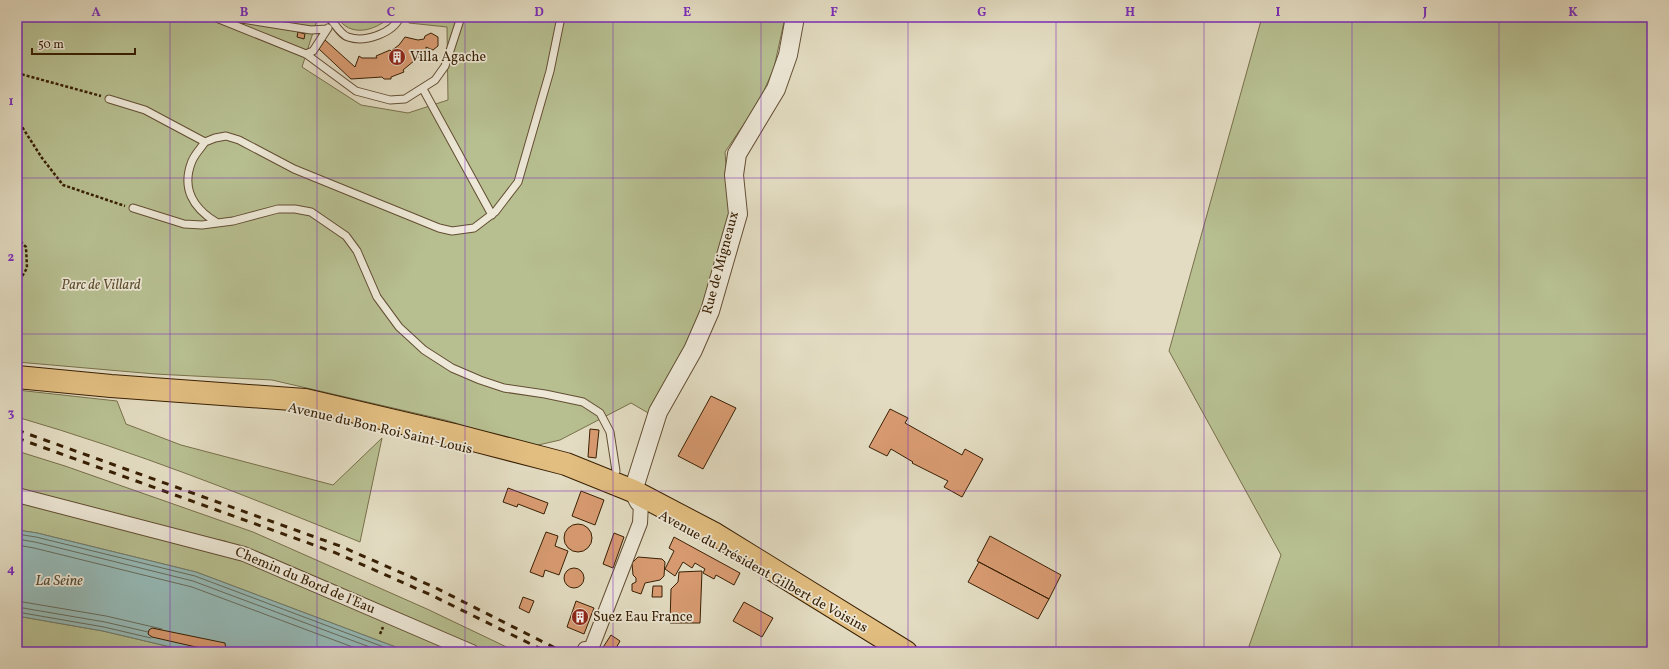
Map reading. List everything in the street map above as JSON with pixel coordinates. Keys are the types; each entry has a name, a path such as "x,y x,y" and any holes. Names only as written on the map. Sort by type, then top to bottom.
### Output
{"main road":[{"name":"Avenue du Bon Roi Saint-Louis","path":"17,377 111,386 312,411 556,473 607,490 637,498"},
{"name":"Avenue du Président Gilbert de Voisins","path":"637,498 748,553 906,652"}],"street":[{"name":"Rue de Migneaux","path":"637,498 658,412 692,350 710,311 738,214 734,175 737,154 776,89 788,55 795,17"},
{"name":"Chemin du Bord de l'Eau","path":"17,495 244,554 472,652"},
{"path":"585,649 591,649 593,645 640,523 637,498"}],"lane":[{"path":"214,17 306,54 356,91 390,100 405,99 424,89 435,80 445,66 461,17"},
{"path":"229,17 311,30 326,29 334,25"},
{"path":"329,17 334,25 348,37 369,38 386,32 400,18"},
{"path":"216,222 203,214 193,201 189,188 189,174 193,160 205,142 226,136 239,140 294,169 439,228 452,231 474,228 492,215 506,200 518,182 550,72 561,17"},
{"path":"306,54 313,51 326,29"},
{"path":"424,89 492,215"},
{"path":"109,99 146,110 205,142"},
{"path":"133,208 184,224 232,221 278,209 295,209 311,212 346,236 357,251 377,297 399,327 424,350 452,368 480,380 504,388 545,394 583,402 600,413 610,432 616,471"}],"path":[{"path":"17,73 109,99"},
{"path":"17,120 42,158 63,185 133,208"},
{"path":"17,238 26,247 27,268 17,285"}],"green space":[{"name":"Parc de Villard","path":"17,17 315,17 317,20 302,67 361,105 408,113 448,100 447,27 409,23 409,17 785,17 774,68 750,122 746,121 725,152 730,219 696,326 650,414 631,403 560,440 534,446 445,420 272,380 155,374 17,362"},
{"path":"337,17 390,17 384,22 370,29 356,30 342,24"},
{"path":"1262,17 1652,17 1652,652 1247,652 1281,555 1169,351"},
{"path":"17,390 117,401 126,424 181,445 333,485 382,438 360,542 233,491 147,459 17,417"},
{"path":"17,451 65,466 253,532 427,609 517,652 484,652 225,541 180,533 17,491"},
{"path":"17,502 240,557 455,652 409,652 196,572 37,533 17,530"},
{"path":"17,616 103,631 192,652 17,652"}],"water":[{"name":"La Seine","path":"17,530 37,533 196,572 409,652 192,652 103,631 17,616"}],"building":[{"path":"298,32 305,34 304,39 297,37"},
{"name":"Villa Agache","path":"431,33 438,37 438,46 433,50 426,47 426,51 403,70 404,72 391,77 391,79 384,79 382,77 351,79 319,49 325,40 355,67 359,56 362,58 377,58 376,56 390,50 391,51 399,45 405,37 418,40 424,39 425,36"},
{"path":"711,396 736,408 703,469 678,456"},
{"path":"890,409 908,418 905,423 962,455 965,449 983,459 962,497 944,487 948,481 912,463 913,462 891,449 887,456 869,447"},
{"path":"590,429 599,430 596,458 588,457"},
{"path":"508,488 548,503 544,514 518,504 517,507 503,502"},
{"path":"581,491 604,500 595,525 572,516"},
{"path":"578,524 588,528 592,538 588,548 578,552 568,548 564,538 568,528"},
{"path":"546,532 558,536 555,546 568,551 559,575 545,570 543,577 530,572"},
{"path":"614,533 624,537 613,568 603,564"},
{"path":"990,536 1061,575 1049,599 977,561"},
{"path":"674,537 740,573 734,585 716,575 714,579 703,573 705,569 695,563 692,568 683,562 675,576 665,569 674,551 669,548"},
{"path":"638,557 662,559 665,562 664,576 660,580 645,583 641,594 632,591 632,584 636,582 636,578 633,575 632,563"},
{"path":"979,562 1049,599 1038,619 968,582"},
{"path":"574,568 581,571 584,578 581,585 574,588 567,585 564,578 567,571"},
{"path":"702,571 700,623 670,623 671,589 678,582 679,572"},
{"path":"653,586 662,586 662,597 652,597"},
{"path":"523,597 534,601 529,613 519,608"},
{"name":"Suez Eau France","path":"576,601 594,608 584,634 567,627"},
{"path":"744,602 773,618 762,637 733,621"},
{"path":"152,628 225,643 226,650 218,652 152,637 148,634 149,630"},
{"path":"611,635 620,641 614,652 600,652"}],"railway":[{"path":"17,430 340,546 434,587 563,652"},
{"path":"17,438 336,553 431,595 547,652"}],"place":[{"name":"Villa Agache","path":"397,57"},
{"name":"Suez Eau France","path":"580,617"}]}
